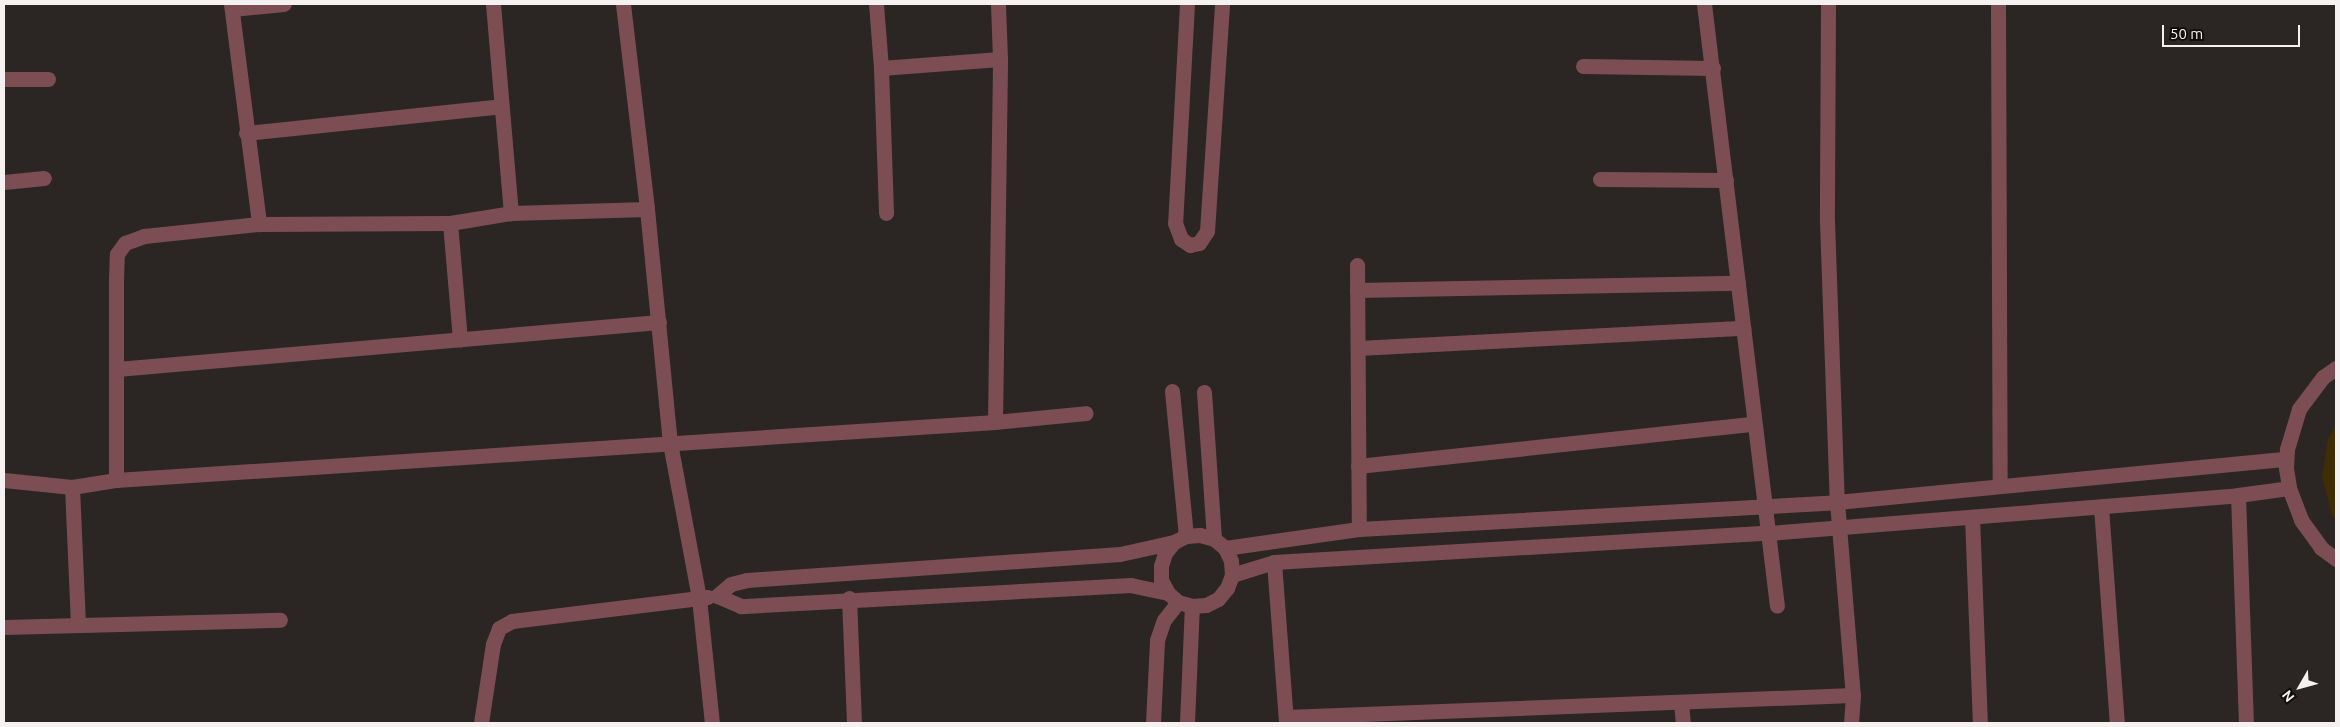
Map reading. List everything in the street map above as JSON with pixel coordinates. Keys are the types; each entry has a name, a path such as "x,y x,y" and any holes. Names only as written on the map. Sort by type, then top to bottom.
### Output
{"street":[{"path":"259,224 231,6 284,4"},
{"path":"493,4 511,213"},
{"path":"623,4 647,209 670,442 699,598 712,723"},
{"path":"876,4 881,68 886,213"},
{"path":"996,422 1000,59 998,4"},
{"path":"1187,4 1175,223 1181,239 1190,245 1199,244 1207,231 1222,4"},
{"path":"1704,4 1738,283 1762,504 1769,534 1777,606"},
{"path":"1828,4 1827,221 1837,502 1852,695 1852,723"},
{"path":"1998,4 2000,486"},
{"path":"881,68 1000,59"},
{"path":"1583,66 1712,68"},
{"path":"4,79 48,79"},
{"path":"246,133 501,106"},
{"path":"4,182 44,178"},
{"path":"1600,179 1726,180"},
{"path":"116,480 117,254 125,243 144,236 259,224 450,223 511,213 647,209"},
{"path":"450,223 460,340"},
{"path":"1357,265 1359,529"},
{"path":"1357,290 1738,283"},
{"path":"117,369 659,322"},
{"path":"1358,348 1742,328"},
{"path":"2336,368 2323,376 2299,409 2286,459 2289,488 2301,520 2321,548 2336,559"},
{"path":"1172,391 1180,539"},
{"path":"1204,392 1219,544"},
{"path":"4,480 72,487 116,480 996,422 1086,413"},
{"path":"1358,466 1753,424"},
{"path":"1219,544 1359,529 1762,504 1837,502 2286,459"},
{"path":"72,487 78,623"},
{"path":"1232,575 1274,562 1769,534 2238,495 2289,488"},
{"path":"2238,495 2246,723"},
{"path":"2100,507 2117,723"},
{"path":"1972,517 1980,723"},
{"path":"481,723 493,644 499,628 512,621 717,596 741,606 849,598 1131,585 1179,600 1206,605 1218,599 1228,588 1232,575 1231,561 1219,544 1200,535 1120,554 747,580 731,584 717,596"},
{"path":"1180,539 1165,552 1160,566 1162,580 1179,600 1187,723"},
{"path":"1274,562 1286,720 1852,695"},
{"path":"849,598 854,723"},
{"path":"1153,723 1157,640 1164,620 1179,600"},
{"path":"4,627 78,623 280,620"},
{"path":"1680,702 1683,723"}],"shaded area":[{"path":"2336,425 2336,521 2332,515 2322,477 2328,439"}]}
